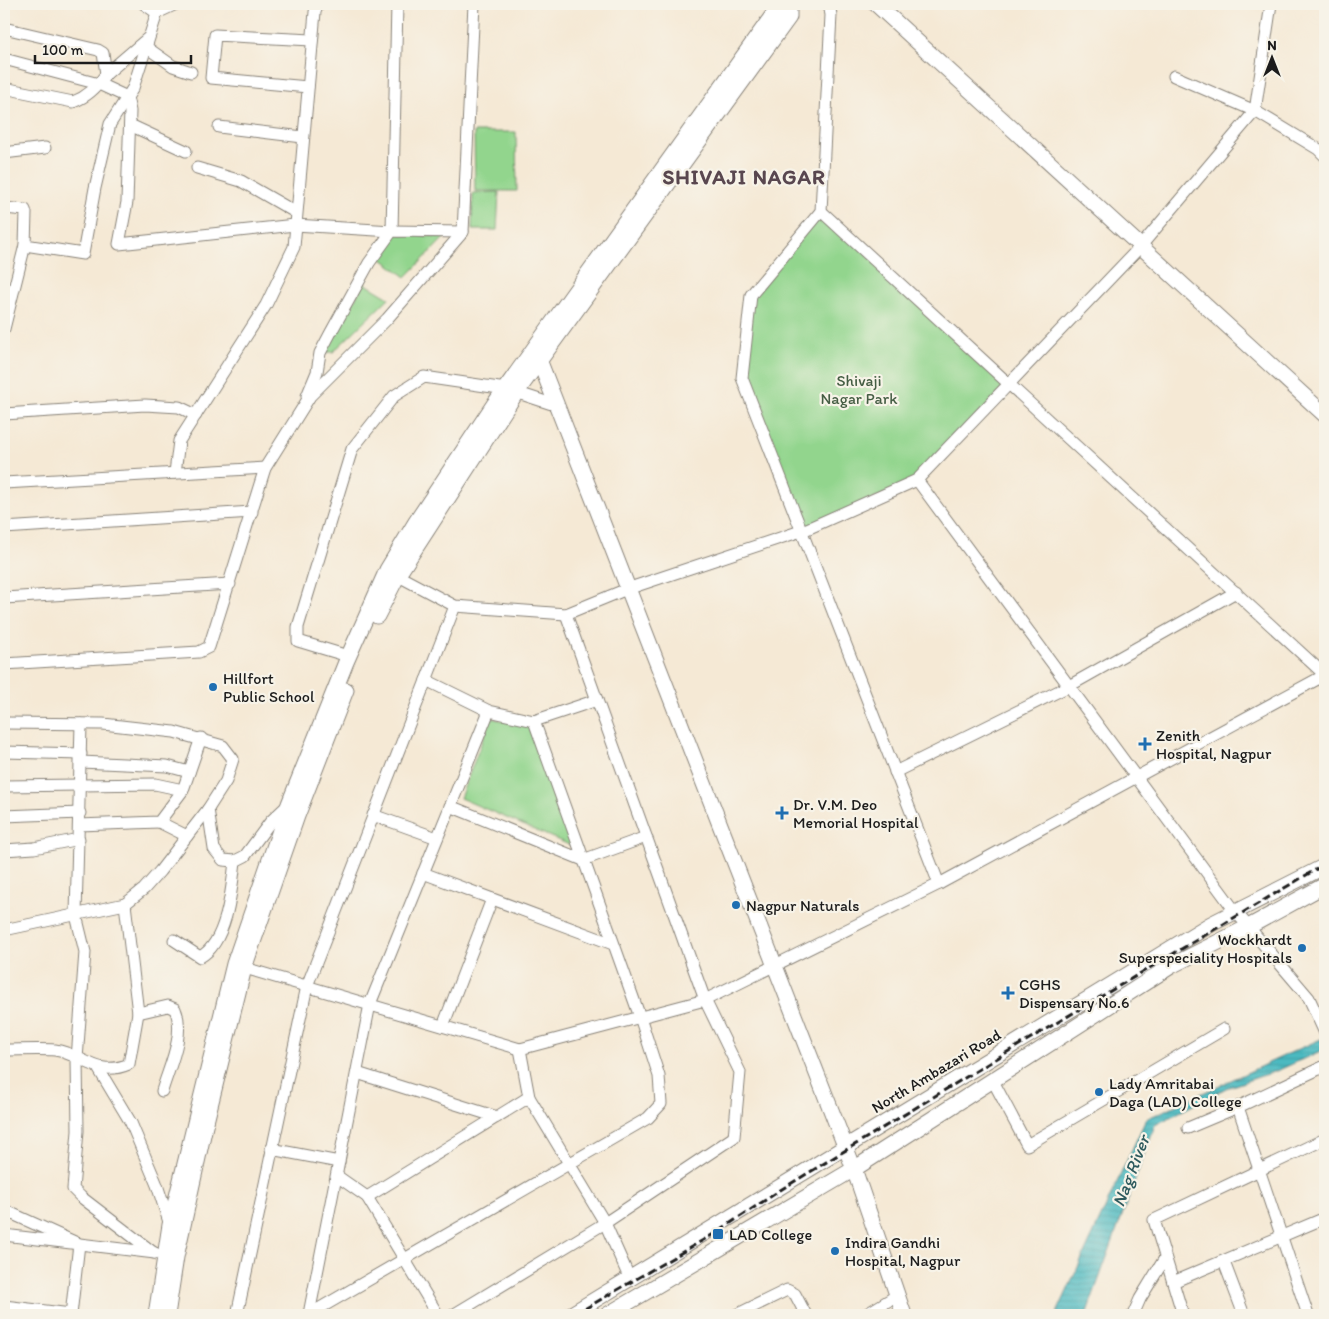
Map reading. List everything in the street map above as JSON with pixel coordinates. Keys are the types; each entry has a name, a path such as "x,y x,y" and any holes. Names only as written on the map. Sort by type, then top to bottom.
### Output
{"street":[{"path":"144,4 158,13"},
{"path":"25,245 83,254 95,188 110,124 133,88 158,13 176,4"},
{"path":"175,473 179,442 266,305 294,247 295,212 314,12 318,4"},
{"path":"297,418 317,372 320,352 369,263 392,231 397,4"},
{"path":"4,664 204,651 209,647 265,468 310,396 388,319 463,232 474,4"},
{"path":"156,1315 170,1225 239,966 289,804 348,656 392,573 511,391 778,8 788,4"},
{"path":"829,4 831,15 821,211 750,295 742,378 939,884"},
{"path":"876,4 1325,415"},
{"path":"392,573 455,606 566,614 628,589 802,530 917,480 1140,247 1255,111 1272,4"},
{"path":"4,28 98,50 103,53 103,79"},
{"path":"308,87 210,78 215,35 312,40"},
{"path":"148,42 173,66 191,72"},
{"path":"4,88 73,102 81,99 148,42"},
{"path":"4,59 103,79 127,97 130,125 127,202 119,244 295,225 392,231 463,232"},
{"path":"1174,76 1255,111 1323,151"},
{"path":"130,125 186,151"},
{"path":"219,127 303,136"},
{"path":"4,154 45,148"},
{"path":"197,168 241,181 295,212"},
{"path":"4,208 26,211 25,245 4,329"},
{"path":"239,966 520,1049 705,1000 939,884 1138,778 1325,675 821,211"},
{"path":"537,354 854,1169 904,1315"},
{"path":"348,656 298,641 298,627 352,449 394,396 424,377 511,391 558,406"},
{"path":"4,414 144,405 179,407 196,415"},
{"path":"4,483 265,468"},
{"path":"917,480 1235,911 1250,926 1309,998 1323,1029"},
{"path":"4,528 252,512"},
{"path":"167,1315 165,1255 205,1126 239,966 344,694 379,612 392,573"},
{"path":"4,598 230,584"},
{"path":"895,772 1069,686 1236,592"},
{"path":"237,1315 307,986 455,606"},
{"path":"453,1315 605,1223 734,1137 740,1072 705,1000 566,614"},
{"path":"426,680 489,710 534,721 597,700"},
{"path":"309,1315 370,1004 489,710"},
{"path":"309,1315 568,1162 648,1118 661,1104 659,1076 640,1017 534,721"},
{"path":"4,723 140,727 201,738 222,746 233,759 226,781 208,809 144,889 125,904 4,930"},
{"path":"81,724 76,915 84,952 77,1059 78,1131 73,1189 80,1197 165,1255"},
{"path":"159,822 183,790 201,738"},
{"path":"4,752 167,766 189,772"},
{"path":"4,786 164,784 183,790"},
{"path":"208,809 214,849 223,860 235,861 245,856 271,821 289,804"},
{"path":"450,806 584,860 646,837"},
{"path":"373,815 437,838"},
{"path":"4,816 159,822 187,836"},
{"path":"4,850 34,848 79,839"},
{"path":"174,940 200,957 209,950 222,930 226,917 235,861"},
{"name":"North Ambazari Road","path":"570,1315 629,1277 1235,911 1325,866"},
{"path":"423,873 613,944"},
{"path":"607,1315 854,1169 1171,966 1325,885"},
{"path":"443,1026 492,899"},
{"path":"4,1050 57,1050 98,1068 118,1069 128,1064 138,1013 125,904"},
{"path":"138,1013 168,1006 175,1009 177,1014 177,1043 162,1091"},
{"path":"993,1080 1027,1145 1224,1029"},
{"path":"520,1049 529,1097 605,1223 629,1277"},
{"path":"1188,1128 1325,1066"},
{"path":"98,1068 131,1123 156,1184 170,1225"},
{"path":"357,1073 497,1117"},
{"path":"367,1197 529,1097"},
{"path":"1238,1107 1308,1315"},
{"path":"1183,1315 1154,1220 1325,1139"},
{"path":"271,1149 339,1162"},
{"path":"336,1176 367,1197 438,1315"},
{"path":"4,1210 79,1244"},
{"path":"1173,1282 1282,1238 1325,1218"},
{"path":"4,1235 165,1255"},
{"path":"4,1306 71,1315 79,1244"},
{"path":"1133,1315 1140,1299 1165,1258"},
{"path":"1224,1262 1244,1315"},
{"path":"736,1315 787,1290 795,1294 806,1315"},
{"path":"865,1315 896,1296"}],"green space":[{"path":"474,132 516,132 517,191 475,191"},
{"path":"499,192 497,230 472,230 473,193"},
{"name":"Shivaji Nagar Park","path":"821,212 1008,384 917,480 801,530 743,378 751,295"},
{"path":"394,234 445,237 406,277 378,256"},
{"path":"364,283 389,298 333,352 327,352 326,350"},
{"path":"491,718 529,726 574,847 460,798"}],"water":[{"name":"Nag River","path":"1325,1037 1325,1049 1279,1070 1226,1088 1155,1125 1086,1315 1056,1315 1146,1119"}],"railway":[{"path":"574,1315 717,1232 782,1189 1009,1051 1325,864"}],"place":[{"name":"Hillfort Public School","path":"213,687"},
{"name":"Zenith Hospital, Nagpur","path":"1145,744"},
{"name":"Dr. V.M. Deo Memorial Hospital","path":"782,813"},
{"name":"Nagpur Naturals","path":"736,905"},
{"name":"Wockhardt Superspeciality Hospitals","path":"1302,948"},
{"name":"CGHS Dispensary No.6","path":"1008,993"},
{"name":"Lady Amritabai Daga (LAD) College","path":"1099,1092"},
{"name":"LAD College","path":"718,1234"},
{"name":"Indira Gandhi Hospital, Nagpur","path":"835,1251"}],"district":[{"name":"SHIVAJI NAGAR","path":"744,176"}]}
